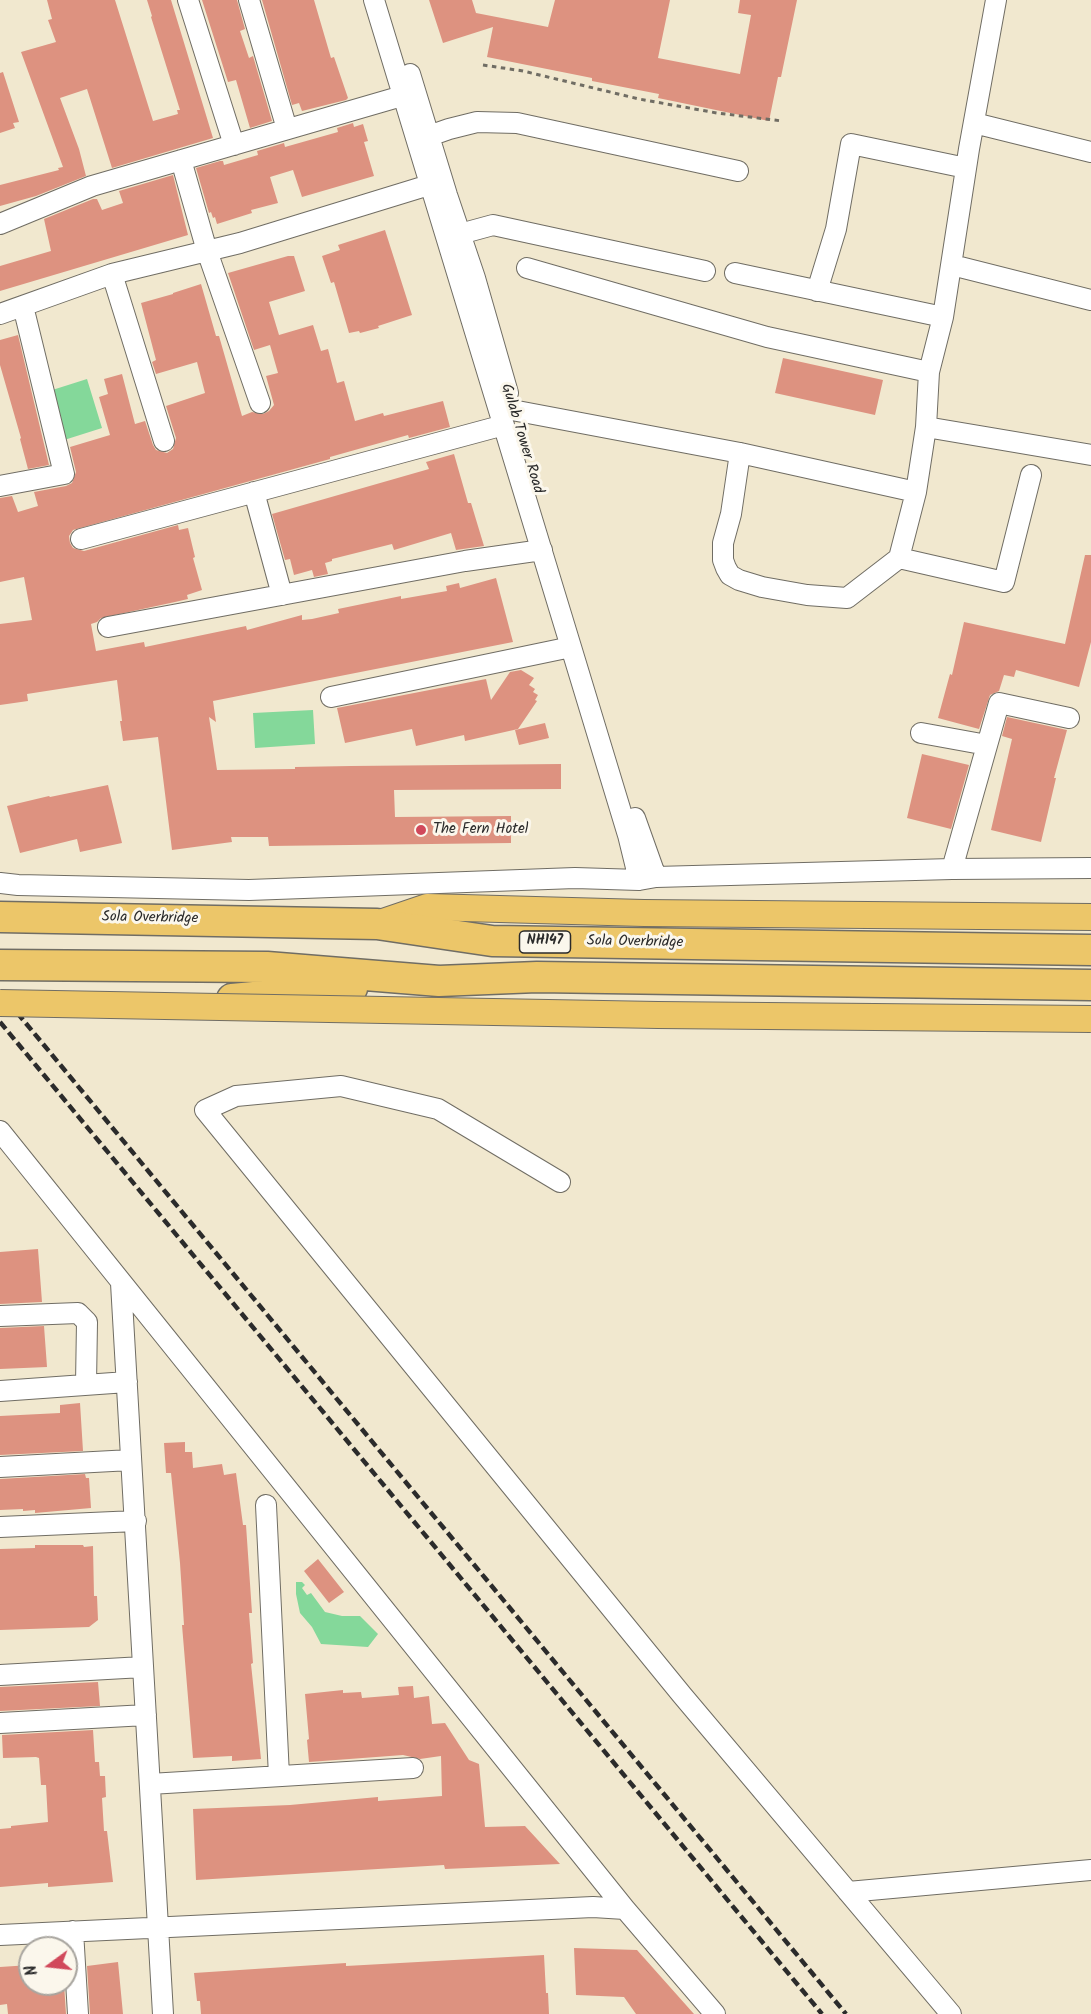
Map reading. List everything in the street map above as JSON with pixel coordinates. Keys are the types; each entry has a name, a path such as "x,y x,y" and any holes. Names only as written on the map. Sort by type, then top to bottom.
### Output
{"highway":[{"name":"Sola Overbridge","path":"0,917 377,924 492,942 1091,950"},
{"path":"0,965 267,967 439,981"},
{"path":"150,1006 439,981 537,977 1091,985"}],"main road":[{"path":"377,924 427,907 644,913 1091,917"},
{"path":"0,1003 646,1015 1091,1018"}],"street":[{"path":"188,0 234,145"},
{"path":"249,0 287,129"},
{"path":"374,0 429,185 508,417 542,550 628,835 647,878"},
{"name":"Gulab Tower Road","path":"387,0 475,278 508,417 639,831 647,878"},
{"path":"740,453 723,543 723,560 730,575 762,587 807,595 847,598 899,558 916,492 926,427 929,372 944,317 966,168 996,0"},
{"path":"0,224 92,186 402,96"},
{"path":"429,136 477,122 517,123 738,171"},
{"path":"974,123 1091,152"},
{"path":"817,291 836,229 851,144 966,168"},
{"path":"181,160 207,251 260,403"},
{"path":"0,314 112,274 240,243 429,185"},
{"path":"460,234 493,225 705,271"},
{"path":"952,265 1091,300"},
{"path":"527,268 767,337 929,372"},
{"path":"735,273 944,317"},
{"path":"112,274 164,441"},
{"path":"0,486 64,474 22,306"},
{"path":"81,539 254,492 508,417 740,453 916,492"},
{"path":"926,427 1091,455"},
{"path":"899,558 1003,590 1031,475"},
{"path":"254,492 282,594"},
{"path":"108,627 465,561 542,550"},
{"path":"331,696 571,647"},
{"path":"952,869 999,703 1069,718"},
{"path":"921,733 987,746"},
{"path":"0,883 249,890 563,878 1091,868"},
{"path":"560,1182 438,1109 341,1086 236,1096 205,1110 674,1686 951,2014"},
{"path":"0,1131 625,1909 715,2014"},
{"path":"122,1283 163,2014"},
{"path":"0,1316 78,1313 87,1322 86,1384"},
{"path":"0,1390 127,1382"},
{"path":"0,1467 131,1460"},
{"path":"266,1505 279,1776"},
{"path":"0,1527 136,1521"},
{"path":"0,1675 143,1667"},
{"path":"0,1723 146,1715"},
{"path":"150,1784 412,1768"},
{"path":"848,1892 1091,1870"},
{"path":"0,1935 593,1907 625,1909"},
{"path":"73,1931 78,2014"}],"path":[{"path":"483,65 523,70 639,99 782,121"}],"green space":[{"path":"87,379 102,428 61,441 46,392"},
{"path":"313,710 315,744 255,748 253,713"},
{"path":"296,1582 302,1582 305,1585 302,1588 307,1595 311,1593 325,1612 342,1616 360,1616 378,1634 368,1647 321,1644 312,1627 300,1613"}],"building":[{"path":"47,0 115,0 153,121 178,114 177,110 180,110 147,0 171,0 213,138 112,168 87,89 60,98 79,149 86,176 36,196 0,206 0,185 63,167 21,52 56,42 48,20 52,19"},
{"path":"202,0 237,0 245,29 240,31 249,58 253,56 272,121 250,128 236,80 228,82"},
{"path":"262,0 314,0 331,58 334,57 348,98 346,100 302,111 299,103 292,105"},
{"path":"429,0 472,0 476,13 548,27 555,0 670,0 658,58 740,74 751,15 738,13 740,0 797,0 769,121 658,98 659,94 592,81 592,78 487,57 493,27 443,43"},
{"path":"3,72 19,122 13,123 15,128 0,133 0,73"},
{"path":"353,123 354,127 363,124 368,141 364,142 374,176 302,197 293,170 270,177 278,203 251,210 252,213 217,224 215,217 213,218 211,212 209,213 196,168 220,161 223,161 224,165 258,155 257,151 284,143 285,147 338,132 337,128"},
{"path":"173,175 188,235 0,291 0,266 51,251 44,219 93,199 97,199 102,210 123,203 119,191"},
{"path":"385,230 412,315 378,326 379,328 360,333 359,331 349,333 334,282 331,283 322,256 340,250 338,245"},
{"path":"294,256 305,291 269,302 279,335 313,325 321,351 328,349 337,383 344,381 355,421 443,401 450,427 409,438 408,435 330,457 330,459 73,530 69,536 70,543 73,548 84,551 178,525 179,530 188,528 202,590 187,595 188,599 101,618 91,624 96,651 144,642 145,647 246,626 247,630 302,615 302,620 312,619 339,613 338,609 401,596 401,599 447,591 446,586 459,583 460,588 496,578 513,642 213,701 216,722 209,717 217,770 561,764 561,789 394,790 395,817 511,816 511,843 269,846 268,837 231,837 232,842 172,850 158,737 123,741 117,680 27,694 28,701 0,705 0,624 32,620 24,577 0,582 0,498 12,496 18,512 38,506 34,492 72,483 76,472 70,447 110,435 99,397 108,394 104,379 122,374 135,424 145,421 156,450 167,453 173,449 176,438 166,406 205,393 197,362 156,374 152,362 156,360 141,303 201,284 242,416 252,412 263,414 269,411 274,405 266,376 278,373 270,345 254,350 228,273"},
{"path":"18,335 49,465 28,469 0,365 0,340"},
{"path":"783,358 883,380 875,415 775,393"},
{"path":"454,454 468,503 471,503 484,546 456,550 451,533 394,550 392,544 332,559 325,563 328,574 314,577 312,570 294,575 290,559 285,560 272,514 429,469 426,462"},
{"path":"1085,555 1091,555 1091,642 1079,687 1016,670 1014,677 1004,675 999,691 990,695 979,729 938,718 950,674 952,675 964,622 1065,644"},
{"path":"521,670 534,678 529,685 538,695 535,700 537,701 518,729 465,741 464,735 416,746 412,729 345,743 337,708 486,679 491,700 510,672"},
{"path":"1007,717 1067,730 1054,778 1056,778 1041,842 991,830 1012,739 1002,736"},
{"path":"545,723 549,738 519,745 515,730"},
{"path":"922,754 969,765 951,829 907,818"},
{"path":"108,785 122,843 80,852 77,839 20,853 7,806"},
{"path":"38,1249 42,1302 0,1304 0,1252"},
{"path":"44,1326 47,1367 0,1369 0,1328"},
{"path":"80,1403 83,1451 0,1455 0,1416 60,1413 60,1405"},
{"path":"185,1442 185,1452 192,1452 193,1468 222,1464 224,1475 236,1473 243,1525 246,1525 252,1613 249,1613 253,1663 251,1664 261,1759 232,1761 232,1756 193,1758 182,1625 184,1625 180,1563 171,1473 166,1473 164,1443"},
{"path":"85,1474 86,1478 89,1478 91,1508 35,1513 35,1510 0,1510 0,1479"},
{"path":"35,1545 93,1546 94,1596 97,1596 98,1620 89,1627 0,1630 0,1549 35,1548"},
{"path":"318,1559 344,1592 329,1603 304,1571"},
{"path":"98,1682 100,1706 0,1711 0,1687"},
{"path":"413,1686 414,1698 429,1696 432,1724 445,1723 469,1760 479,1764 485,1827 525,1826 560,1864 445,1869 444,1865 196,1880 193,1809 290,1805 378,1797 378,1801 442,1796 441,1756 420,1759 403,1755 309,1762 305,1694 343,1690 343,1693 361,1692 362,1698 399,1695 398,1687"},
{"path":"93,1730 95,1762 99,1762 100,1776 105,1776 106,1797 102,1798 104,1831 107,1831 113,1882 48,1887 48,1883 0,1887 0,1829 48,1822 46,1785 41,1785 39,1758 3,1758 2,1735"},
{"path":"574,1948 637,1950 694,2014 636,2014 624,1997 576,1995"},
{"path":"544,1955 549,2014 201,2014 194,1973 346,1963 346,1966"},
{"path":"118,1962 123,2014 90,2014 87,1966"},
{"path":"18,1966 18,1996 65,1996 66,2014 8,2014 7,2004 0,2005 0,1967"}],"railway":[{"path":"0,992 846,2014"},
{"path":"0,1022 822,2014"}],"place":[{"name":"The Fern Hotel","path":"421,830"}]}
